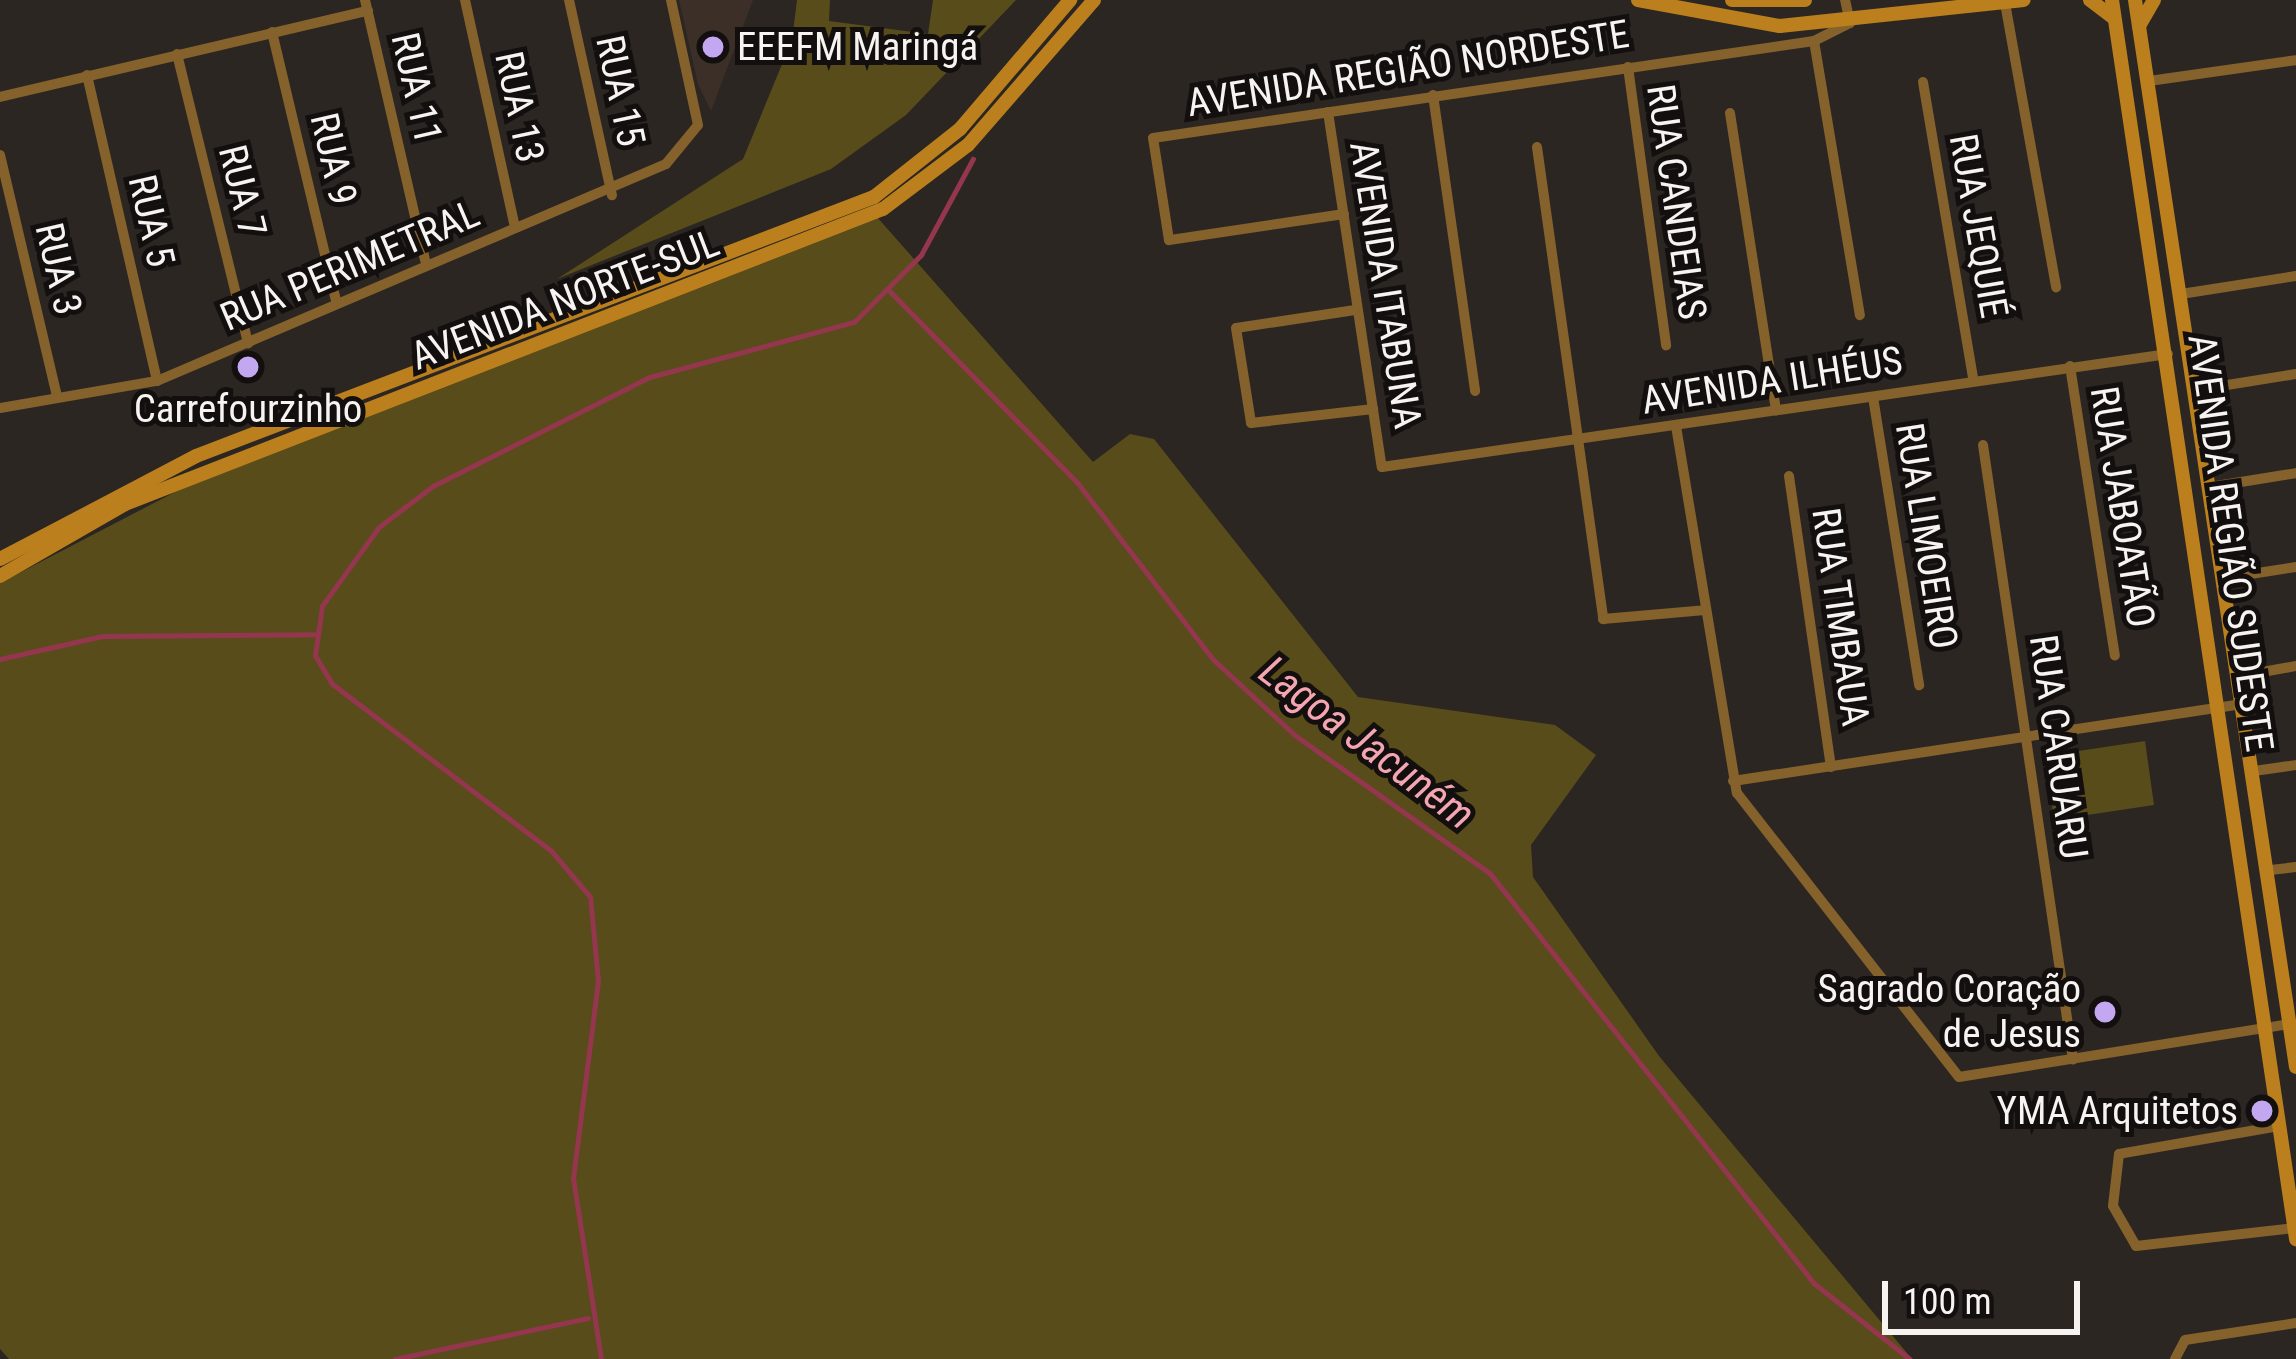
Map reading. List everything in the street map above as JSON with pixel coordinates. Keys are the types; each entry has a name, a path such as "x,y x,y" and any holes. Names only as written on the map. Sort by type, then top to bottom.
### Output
{"main road":[{"name":"AVENIDA NORTE-SUL","path":"0,559 196,456 874,197 960,128 1070,0"},
{"name":"AVENIDA NORTE-SUL","path":"0,576 125,504 883,209 968,145 1094,0"},
{"path":"1639,0 1746,26 1850,23 2024,0"},
{"path":"1732,0 1805,0"},
{"path":"2090,0 2117,21"},
{"name":"AVENIDA REGIÃO SUDESTE","path":"2112,0 2171,354 2217,707 2295,1233"},
{"name":"AVENIDA REGIÃO SUDESTE","path":"2135,0 2242,704 2289,966 2296,1067"},
{"path":"2139,26 2154,0"}],"street":[{"name":"RUA 13","path":"465,0 515,227"},
{"name":"RUA 15","path":"569,0 612,195"},
{"name":"RUA PERIMETRAL","path":"0,408 157,381 425,260 612,195 665,164 698,125 671,0"},
{"path":"1845,0 1850,23"},
{"path":"2006,2 2056,287"},
{"path":"0,97 367,5"},
{"name":"RUA 11","path":"367,5 425,260"},
{"name":"AVENIDA REGIÃO NORDESTE","path":"1344,214 1169,240 1153,138 1814,41 1850,23"},
{"name":"RUA 9","path":"272,32 336,300"},
{"path":"1814,41 1860,316"},
{"name":"RUA 7","path":"178,54 248,343"},
{"path":"2149,81 2296,60"},
{"name":"RUA CANDEIAS","path":"1628,67 1666,345"},
{"name":"RUA 5","path":"87,75 157,381"},
{"name":"RUA JEQUIÉ","path":"1923,82 1973,379"},
{"path":"1433,95 1475,391"},
{"name":"AVENIDA ITABUNA","path":"1328,112 1382,467"},
{"path":"1730,113 1776,410"},
{"path":"1537,147 1575,443 1604,619 1705,610"},
{"name":"RUA 3","path":"0,155 57,397"},
{"path":"2181,294 2296,276"},
{"path":"1355,310 1236,328 1251,423 1373,409"},
{"name":"AVENIDA ILHÉUS","path":"1382,467 1575,443 1973,379 2171,354"},
{"name":"RUA JABOATÃO","path":"2070,366 2115,656"},
{"path":"2196,390 2296,374"},
{"name":"RUA LIMOEIRO","path":"1873,397 1918,685"},
{"path":"1676,426 1732,782 1959,1077 2290,1024"},
{"name":"RUA CARUARU","path":"1983,445 2073,1059"},
{"path":"2210,487 2296,473"},
{"name":"RUA TIMBAUA","path":"1789,476 1832,767"},
{"path":"2225,578 2296,567"},
{"path":"2240,676 2296,666"},
{"path":"1732,782 2242,704"},
{"path":"2254,771 2296,765"},
{"path":"2271,870 2296,867"},
{"path":"2279,1126 2119,1154 2113,1206 2136,1246 2295,1233"},
{"path":"2175,1359 2186,1340 2296,1323"}],"shaded area":[{"name":"EEEFM Maringá","path":"679,0 753,0 711,111 698,84"},
{"path":"797,0 830,0 829,21 928,34 933,0 1016,0 906,115 831,169 557,279 743,159 792,40"},
{"path":"877,217 1093,462 1130,434 1154,439 1358,697 1555,725 1596,755 1531,845 1533,877 1659,1056 1912,1359 9,1359 0,1349 0,583 179,490"},
{"path":"2145,741 2154,805 2054,820 2045,756"}],"waterway":[{"path":"601,1359 573,1179 598,981 590,897 551,851 332,684 315,656 322,606 379,527 433,486 650,377 854,322 921,255 973,159"},
{"name":"Lagoa Jacuném","path":"889,290 1078,483 1214,660 1295,735 1490,873 1814,1283 1910,1359"},
{"path":"0,659 103,636 315,634"},
{"path":"395,1359 588,1318"}],"place":[{"name":"EEEFM Maringá","path":"713,47"},
{"name":"Carrefourzinho","path":"248,367"},
{"name":"Sagrado Coração de Jesus","path":"2105,1012"},
{"name":"YMA Arquitetos","path":"2262,1111"}]}
